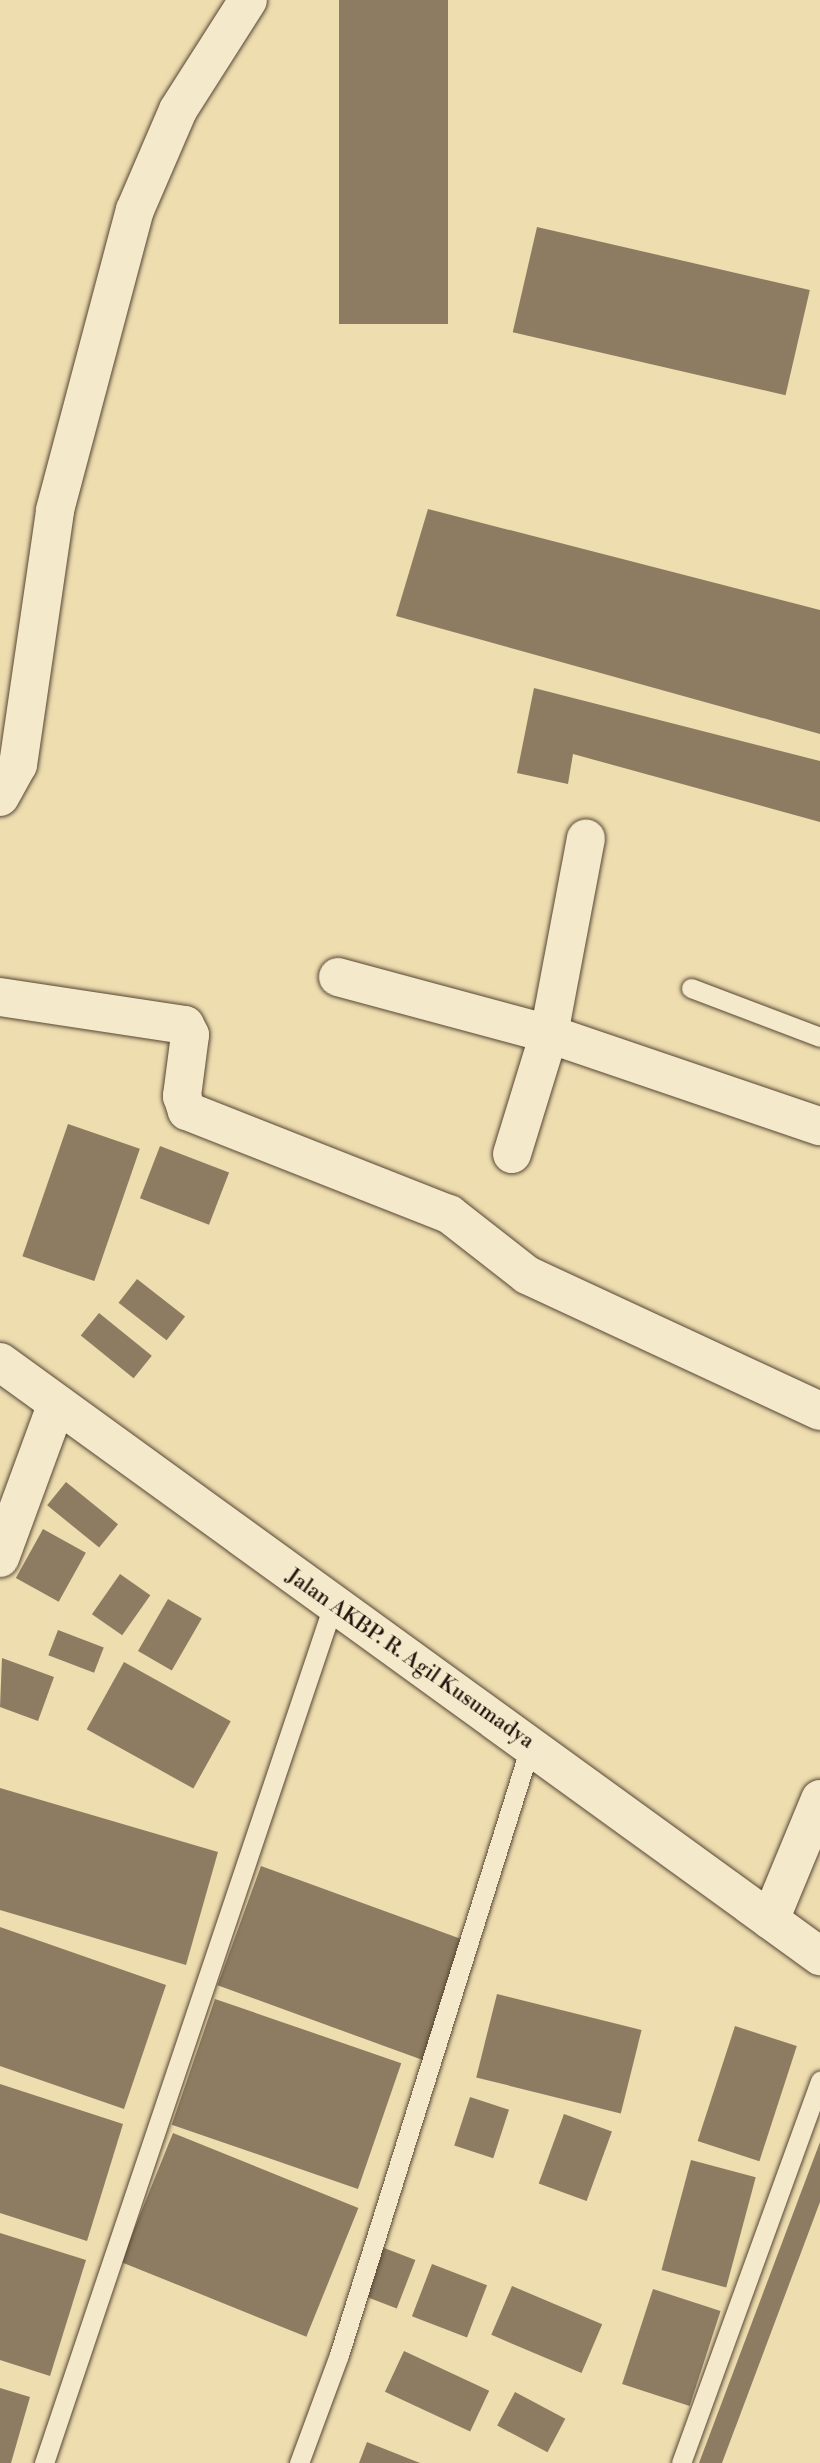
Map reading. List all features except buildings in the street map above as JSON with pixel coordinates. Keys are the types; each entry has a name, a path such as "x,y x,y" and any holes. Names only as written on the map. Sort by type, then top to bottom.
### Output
{"street":[{"path":"0,797 18,765 55,510 135,210 178,110 248,0"},
{"path":"512,1154 550,1034 586,838"},
{"path":"338,977 550,1034 820,1126"},
{"path":"0,997 185,1025 190,1035 181,1096 187,1111 449,1214 527,1275 820,1411"},
{"name":"Jalan AKBP. R. Agil Kusumadya","path":"0,1362 56,1406 531,1744 820,1956"},
{"path":"0,1558 56,1406"},
{"path":"770,1920 820,1798"}],"lane":[{"path":"691,988 820,1037"},
{"path":"44,2463 333,1605"},
{"path":"299,2463 339,2355 531,1744"},
{"path":"681,2463 820,2081"}]}
